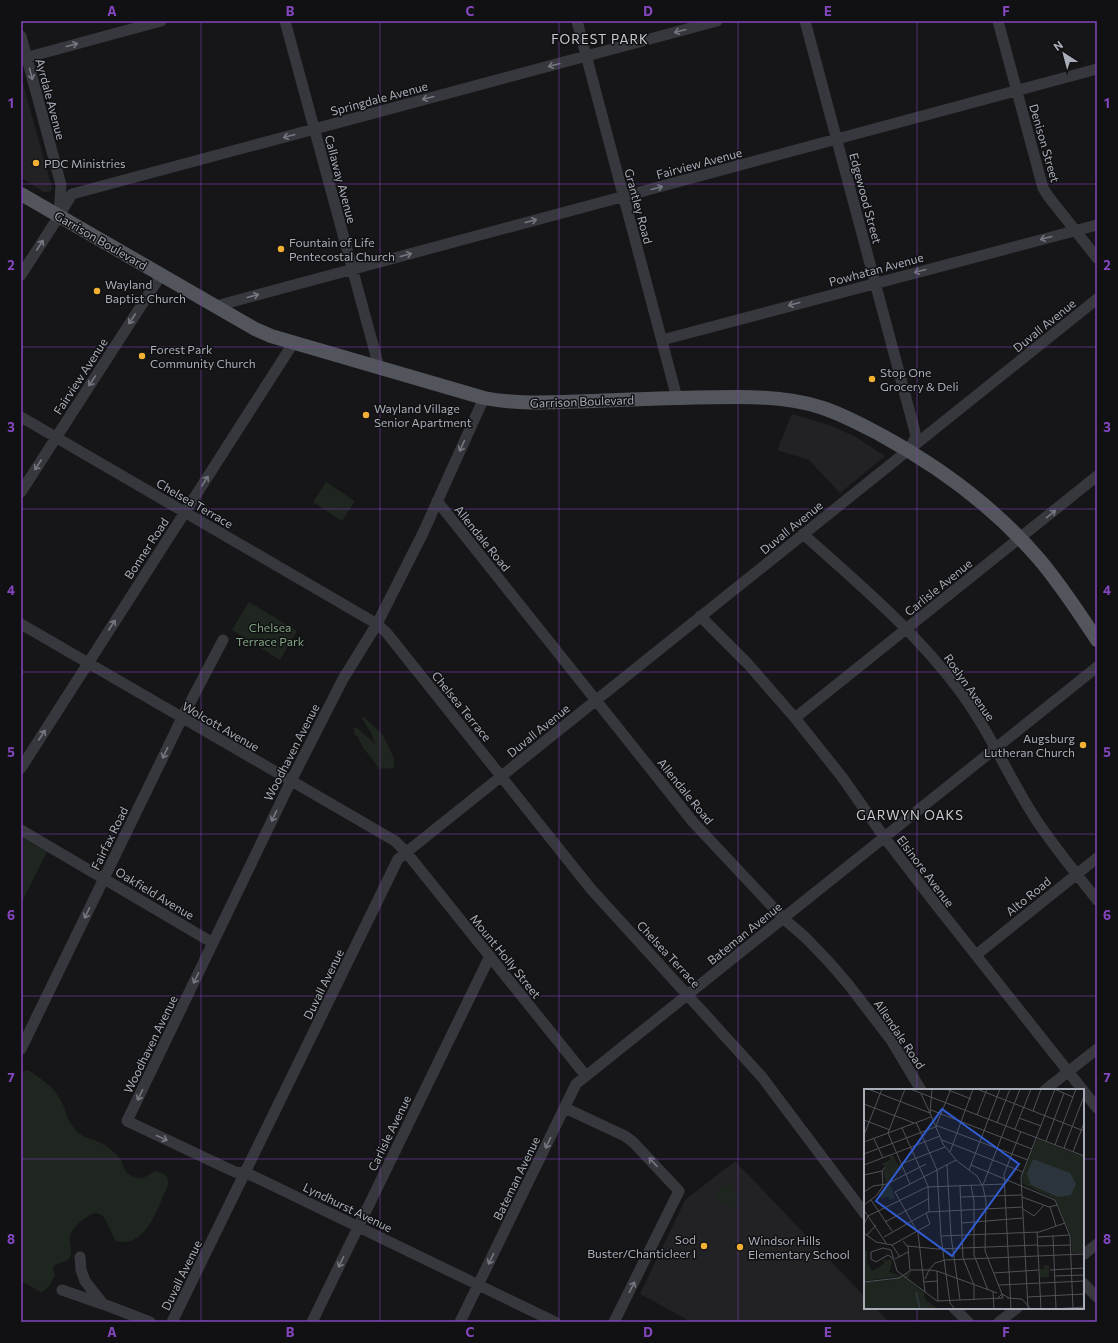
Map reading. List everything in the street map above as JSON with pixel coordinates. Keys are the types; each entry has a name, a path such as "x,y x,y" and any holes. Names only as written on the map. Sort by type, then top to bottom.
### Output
{"main road":[{"name":"Garrison Boulevard","path":"21,194 255,329 484,398 502,402 539,403 677,398 768,397 804,403 847,417 908,450 932,465 982,502 1020,538 1054,577 1097,640"}],"street":[{"path":"24,58 161,21"},
{"name":"Callaway Avenue","path":"285,21 379,367"},
{"name":"Grantley Road","path":"577,21 677,398"},
{"name":"Springdale Avenue","path":"21,275 72,194 717,21"},
{"name":"Edgewood Street","path":"805,21 916,437 908,450"},
{"name":"Denison Street","path":"998,21 1043,188 1097,258"},
{"name":"Ayrdale Avenue","path":"21,36 24,58 61,185 59,216"},
{"name":"Fairview Avenue","path":"216,306 1097,69"},
{"name":"Powhatan Avenue","path":"662,340 1097,225"},
{"name":"Fairview Avenue","path":"21,492 161,274"},
{"name":"Duvall Avenue","path":"172,1322 398,859 1097,299"},
{"name":"Bonner Road","path":"21,768 294,342"},
{"name":"Woodhaven Avenue","path":"127,1121 290,781 343,679 377,624 423,533 484,398"},
{"name":"Chelsea Terrace","path":"21,417 377,624 386,632 591,889 762,1077 864,1213"},
{"name":"Carlisle Avenue","path":"795,718 1097,476"},
{"name":"Allendale Road","path":"437,501 698,827 783,918 806,938 829,962 872,1013 891,1040 920,1089"},
{"name":"Roslyn Avenue","path":"803,534 907,629 945,672 975,713 1035,818 1097,900"},
{"name":"Elsinore Avenue","path":"700,616 748,664 795,718 842,777 884,837 1083,1089"},
{"name":"Wolcott Avenue","path":"21,624 395,841 406,852"},
{"name":"Fairfax Road","path":"21,1049 182,718 223,640"},
{"name":"Bateman Avenue","path":"460,1322 576,1084 1097,667"},
{"name":"Oakfield Avenue","path":"21,830 213,943"},
{"name":"Mount Holly Street","path":"406,852 586,1076"},
{"name":"Alto Road","path":"976,955 1097,858"},
{"name":"Carlisle Avenue","path":"312,1322 490,956"},
{"path":"1046,1089 1097,1049"},
{"name":"Elsinore Avenue","path":"1084,1091 1097,1108"},
{"path":"565,1108 625,1136 633,1142 679,1191 614,1322"},
{"name":"Lyndhurst Avenue","path":"127,1121 235,1172 245,1173 555,1322"},
{"path":"1084,1254 1097,1244"},
{"path":"80,1257 81,1270 85,1281 103,1304"},
{"path":"1084,1284 1097,1297"},
{"path":"62,1290 150,1322"},
{"path":"955,1309 968,1322"},
{"path":"1000,1322 1016,1309"}],"shaded area":[{"path":"21,77 52,188 51,191 48,192 44,192 21,178"},
{"path":"792,414 829,425 854,436 885,456 840,493 809,460 777,450"},
{"name":"Windsor Hills Elementary School","path":"735,1161 864,1296 864,1309 877,1309 889,1322 689,1322 640,1294 685,1200"}],"green space":[{"path":"326,482 355,501 342,521 313,502"},
{"name":"Chelsea Terrace Park","path":"249,602 297,631 280,660 232,630"},
{"path":"363,716 382,734 394,758 394,767 390,769 379,769 363,748 358,737 354,734 354,728 357,728 375,744 372,735 362,718"},
{"path":"21,837 47,852 21,904"},
{"path":"28,1070 54,1090 62,1103 72,1126 83,1136 101,1143 111,1149 122,1161 127,1173 140,1178 157,1171 165,1175 168,1179 166,1190 151,1222 140,1236 133,1240 125,1242 116,1241 105,1219 97,1213 91,1214 80,1222 70,1236 70,1257 65,1262 55,1265 53,1270 55,1275 53,1280 48,1287 41,1292 21,1281 21,1072"},
{"path":"730,1184 741,1199 736,1210 714,1199 720,1187"}],"place":[{"name":"PDC Ministries","path":"36,163"},
{"name":"Fountain of Life Pentecostal Church","path":"281,249"},
{"name":"Wayland Baptist Church","path":"97,291"},
{"name":"Forest Park Community Church","path":"142,356"},
{"name":"Stop One Grocery & Deli","path":"872,379"},
{"name":"Wayland Village Senior Apartment","path":"366,415"},
{"name":"Augsburg Lutheran Church","path":"1083,745"},
{"name":"Sod Buster/Chanticleer I","path":"704,1246"},
{"name":"Windsor Hills Elementary School","path":"740,1247"}],"district":[{"name":"FOREST PARK","path":"600,39"},
{"name":"GARWYN OAKS","path":"910,815"}]}
